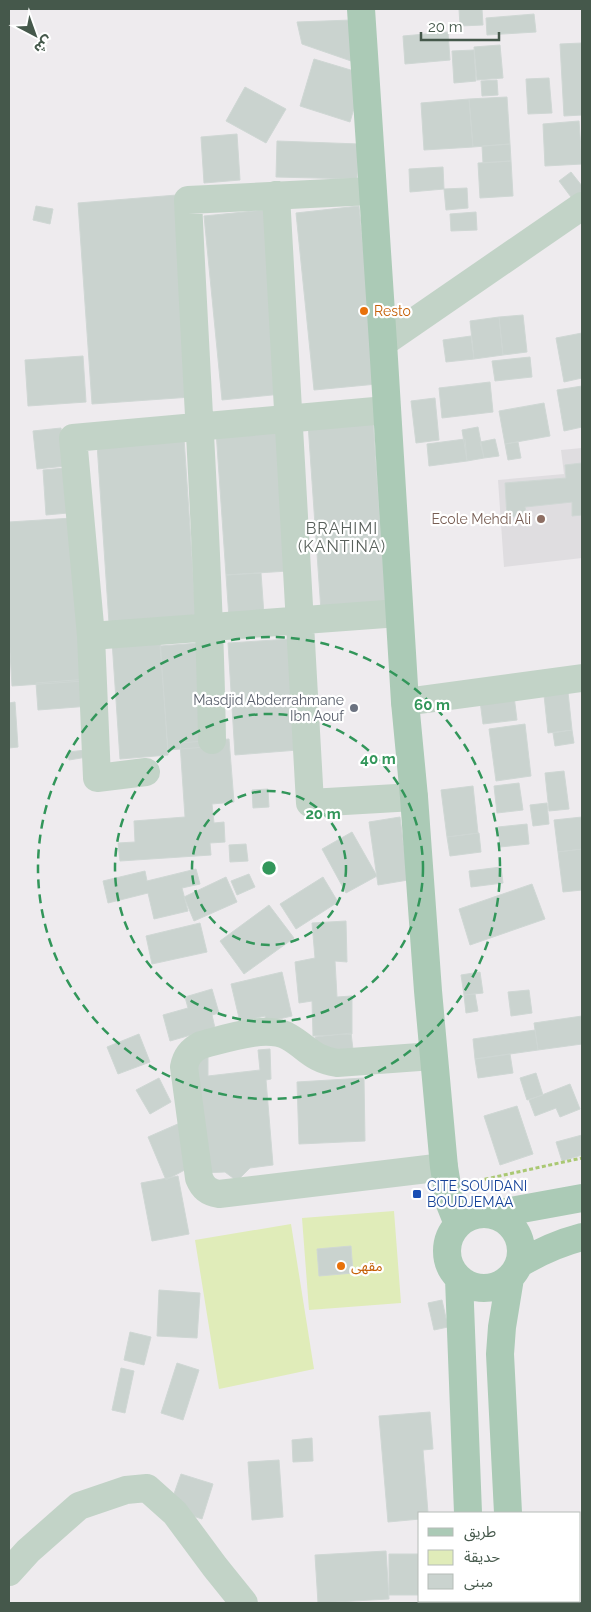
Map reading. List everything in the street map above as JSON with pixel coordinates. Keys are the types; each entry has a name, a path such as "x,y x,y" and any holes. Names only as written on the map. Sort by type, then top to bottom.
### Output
{"main road":[{"path":"360,9 384,343 386,410 405,702 433,1056 445,1177 450,1204 458,1224"},
{"path":"582,1198 495,1214 475,1214 458,1224 450,1234 447,1252 452,1269 459,1278 468,1285 490,1288 501,1284 539,1253 561,1243 582,1237"},
{"path":"495,1214 508,1222 518,1234 522,1249 502,1327 500,1354 508,1512"},
{"path":"459,1278 468,1512"}],"street":[{"path":"212,740 210,627 198,426 188,200 372,191"},
{"path":"276,195 290,418 310,804 414,797"},
{"path":"384,343 582,206"},
{"path":"146,772 97,778 91,636 73,438 386,410"},
{"path":"91,636 399,613"},
{"path":"405,702 582,678"},
{"path":"433,1056 337,1063 316,1057 296,1041 283,1034 265,1031 194,1048 188,1054 184,1067 199,1178 201,1185 212,1193 445,1177"},
{"path":"9,1572 28,1551 79,1506 126,1490 147,1488 176,1513 214,1566 244,1603"}],"path":[{"path":"445,1177 582,1158"}],"shaded area":[{"name":"Ecole Mehdi Ali","path":"582,448 582,558 504,567 498,480 564,474 561,450"}],"green space":[{"path":"394,1211 401,1303 309,1310 302,1218"},
{"path":"291,1224 314,1369 219,1389 195,1240"}],"building":[{"path":"459,9 482,9 483,25 460,26"},
{"path":"534,14 536,32 487,35 486,18"},
{"path":"352,20 354,62 302,44 297,22"},
{"path":"448,32 450,60 405,64 403,36"},
{"path":"582,43 582,115 564,116 560,44"},
{"path":"500,45 503,78 477,80 474,47"},
{"path":"474,50 476,81 454,83 452,51"},
{"path":"314,59 364,74 350,122 300,106"},
{"path":"549,78 552,113 528,114 526,79"},
{"path":"497,80 498,95 482,96 481,81"},
{"path":"245,87 286,109 266,143 226,121"},
{"path":"507,97 510,144 473,147 469,99"},
{"path":"469,99 473,147 424,150 421,103"},
{"path":"579,121 582,164 545,166 543,124"},
{"path":"237,134 240,180 204,183 201,137"},
{"path":"277,141 359,144 357,179 276,177"},
{"path":"510,144 511,161 483,163 482,146"},
{"path":"511,161 513,196 480,198 478,163"},
{"path":"443,167 444,189 410,192 409,169"},
{"path":"571,172 582,186 582,195 574,201 559,181"},
{"path":"467,188 468,208 446,210 444,189"},
{"path":"177,195 191,397 92,404 78,203"},
{"path":"36,206 53,209 50,224 33,220"},
{"path":"359,206 377,384 314,390 296,213"},
{"path":"264,210 282,394 222,400 204,216"},
{"path":"476,212 477,230 451,231 450,214"},
{"path":"523,315 527,352 503,355 499,317"},
{"path":"499,317 503,355 474,359 470,321"},
{"path":"582,333 582,378 564,382 556,338"},
{"path":"471,336 474,359 446,362 443,340"},
{"path":"83,356 86,402 28,406 25,360"},
{"path":"530,357 532,377 495,381 492,361"},
{"path":"490,382 493,412 442,418 439,388"},
{"path":"582,386 582,427 564,431 557,390"},
{"path":"435,398 439,440 416,443 411,401"},
{"path":"544,403 550,436 505,444 499,411"},
{"path":"373,419 386,606 321,611 308,424"},
{"path":"278,427 288,571 226,575 216,431"},
{"path":"478,427 484,458 467,461 462,430"},
{"path":"61,428 66,466 37,469 33,431"},
{"path":"184,438 196,617 109,623 97,444"},
{"path":"465,439 467,461 429,466 427,444"},
{"path":"495,439 499,456 484,458 480,442"},
{"path":"518,442 521,458 508,460 505,444"},
{"path":"582,463 582,515 572,516 572,502 525,507 527,515 507,517 505,483 566,478 565,465"},
{"path":"65,468 68,513 46,515 43,470"},
{"path":"73,518 84,681 12,686 9,635 9,522"},
{"path":"261,573 264,615 229,618 226,575"},
{"path":"160,637 168,755 120,759 112,641"},
{"path":"290,639 298,750 235,755 228,643"},
{"path":"199,643 206,747 168,750 160,646"},
{"path":"101,678 103,705 38,710 36,683"},
{"path":"568,692 572,730 548,733 544,695"},
{"path":"514,696 517,720 483,724 480,701"},
{"path":"15,702 18,747 9,748 9,703"},
{"path":"525,724 531,776 496,781 489,729"},
{"path":"572,730 574,743 555,746 553,733"},
{"path":"229,739 234,802 212,804 214,823 224,822 225,842 210,843 211,855 120,861 118,843 135,842 134,821 185,817 180,743"},
{"path":"86,750 87,757 69,760 68,752"},
{"path":"564,771 569,809 549,811 545,773"},
{"path":"519,783 523,810 497,813 494,786"},
{"path":"473,786 478,833 447,837 441,790"},
{"path":"268,789 269,807 253,808 252,790"},
{"path":"547,803 549,824 533,826 530,805"},
{"path":"400,817 408,880 378,885 369,822"},
{"path":"582,817 582,849 558,852 554,820"},
{"path":"527,824 529,844 500,847 498,827"},
{"path":"352,832 377,876 346,893 322,849"},
{"path":"479,833 481,852 450,856 447,837"},
{"path":"246,844 248,861 230,862 229,845"},
{"path":"582,849 582,890 563,892 558,852"},
{"path":"501,867 503,883 471,887 469,871"},
{"path":"196,869 200,884 182,888 188,911 154,919 148,893 108,903 103,881 145,871 147,881"},
{"path":"249,874 255,887 237,895 231,881"},
{"path":"226,877 237,902 194,921 184,897"},
{"path":"323,877 338,902 296,929 280,904"},
{"path":"532,884 545,919 470,945 459,909"},
{"path":"269,905 294,938 244,974 220,941"},
{"path":"346,921 347,962 335,961 337,997 352,996 352,1034 313,1036 312,1001 299,1003 295,962 315,958 312,923"},
{"path":"200,923 207,952 152,964 146,936"},
{"path":"282,972 292,1016 266,1022 265,1016 240,1022 231,984"},
{"path":"480,972 483,993 464,995 461,975"},
{"path":"212,989 219,1013 212,1015 215,1028 170,1041 163,1015 188,1008 185,997"},
{"path":"529,990 532,1013 511,1016 508,992"},
{"path":"475,994 478,1011 466,1013 464,995"},
{"path":"582,1016 582,1044 538,1050 534,1023"},
{"path":"535,1030 538,1050 475,1059 473,1039"},
{"path":"351,1033 354,1058 320,1056 315,1037"},
{"path":"139,1034 150,1062 118,1074 107,1047"},
{"path":"270,1049 271,1079 266,1080 273,1165 250,1168 237,1181 225,1172 202,1173 193,1058 208,1056 208,1076 260,1070 258,1050"},
{"path":"510,1054 513,1073 478,1078 475,1059"},
{"path":"536,1073 543,1095 527,1100 520,1078"},
{"path":"159,1078 171,1102 150,1114 136,1090"},
{"path":"364,1078 365,1141 299,1144 297,1082"},
{"path":"570,1084 580,1109 560,1117 556,1108 535,1116 529,1100"},
{"path":"517,1106 533,1154 500,1165 484,1116"},
{"path":"180,1123 194,1165 166,1180 148,1137"},
{"path":"582,1135 582,1155 562,1161 556,1142"},
{"path":"178,1176 189,1234 152,1241 141,1183"},
{"path":"351,1246 353,1273 319,1276 317,1249"},
{"path":"159,1290 200,1293 197,1338 157,1336"},
{"path":"442,1300 448,1327 434,1330 428,1303"},
{"path":"130,1332 151,1337 144,1365 124,1360"},
{"path":"177,1363 199,1370 183,1420 161,1413"},
{"path":"121,1368 134,1371 125,1413 112,1410"},
{"path":"430,1412 433,1449 423,1450 428,1512 418,1512 418,1519 388,1522 379,1416"},
{"path":"312,1438 313,1461 293,1462 292,1440"},
{"path":"279,1460 283,1517 252,1520 248,1462"},
{"path":"181,1474 213,1484 202,1519 169,1508"},
{"path":"386,1551 389,1599 318,1603 315,1555"},
{"path":"389,1554 418,1554 418,1595 389,1595"}],"place":[{"name":"Resto","path":"364,311"},
{"name":"Ecole Mehdi Ali","path":"541,519"},
{"name":"Masdjid Abderrahmane Ibn Aouf","path":"354,708"},
{"name":"CITE SOUIDANI BOUDJEMAA","path":"417,1194"},
{"name":"مقهى","path":"341,1266"}],"district":[{"name":"BRAHIMI (KANTINA)","path":"342,537"}]}
